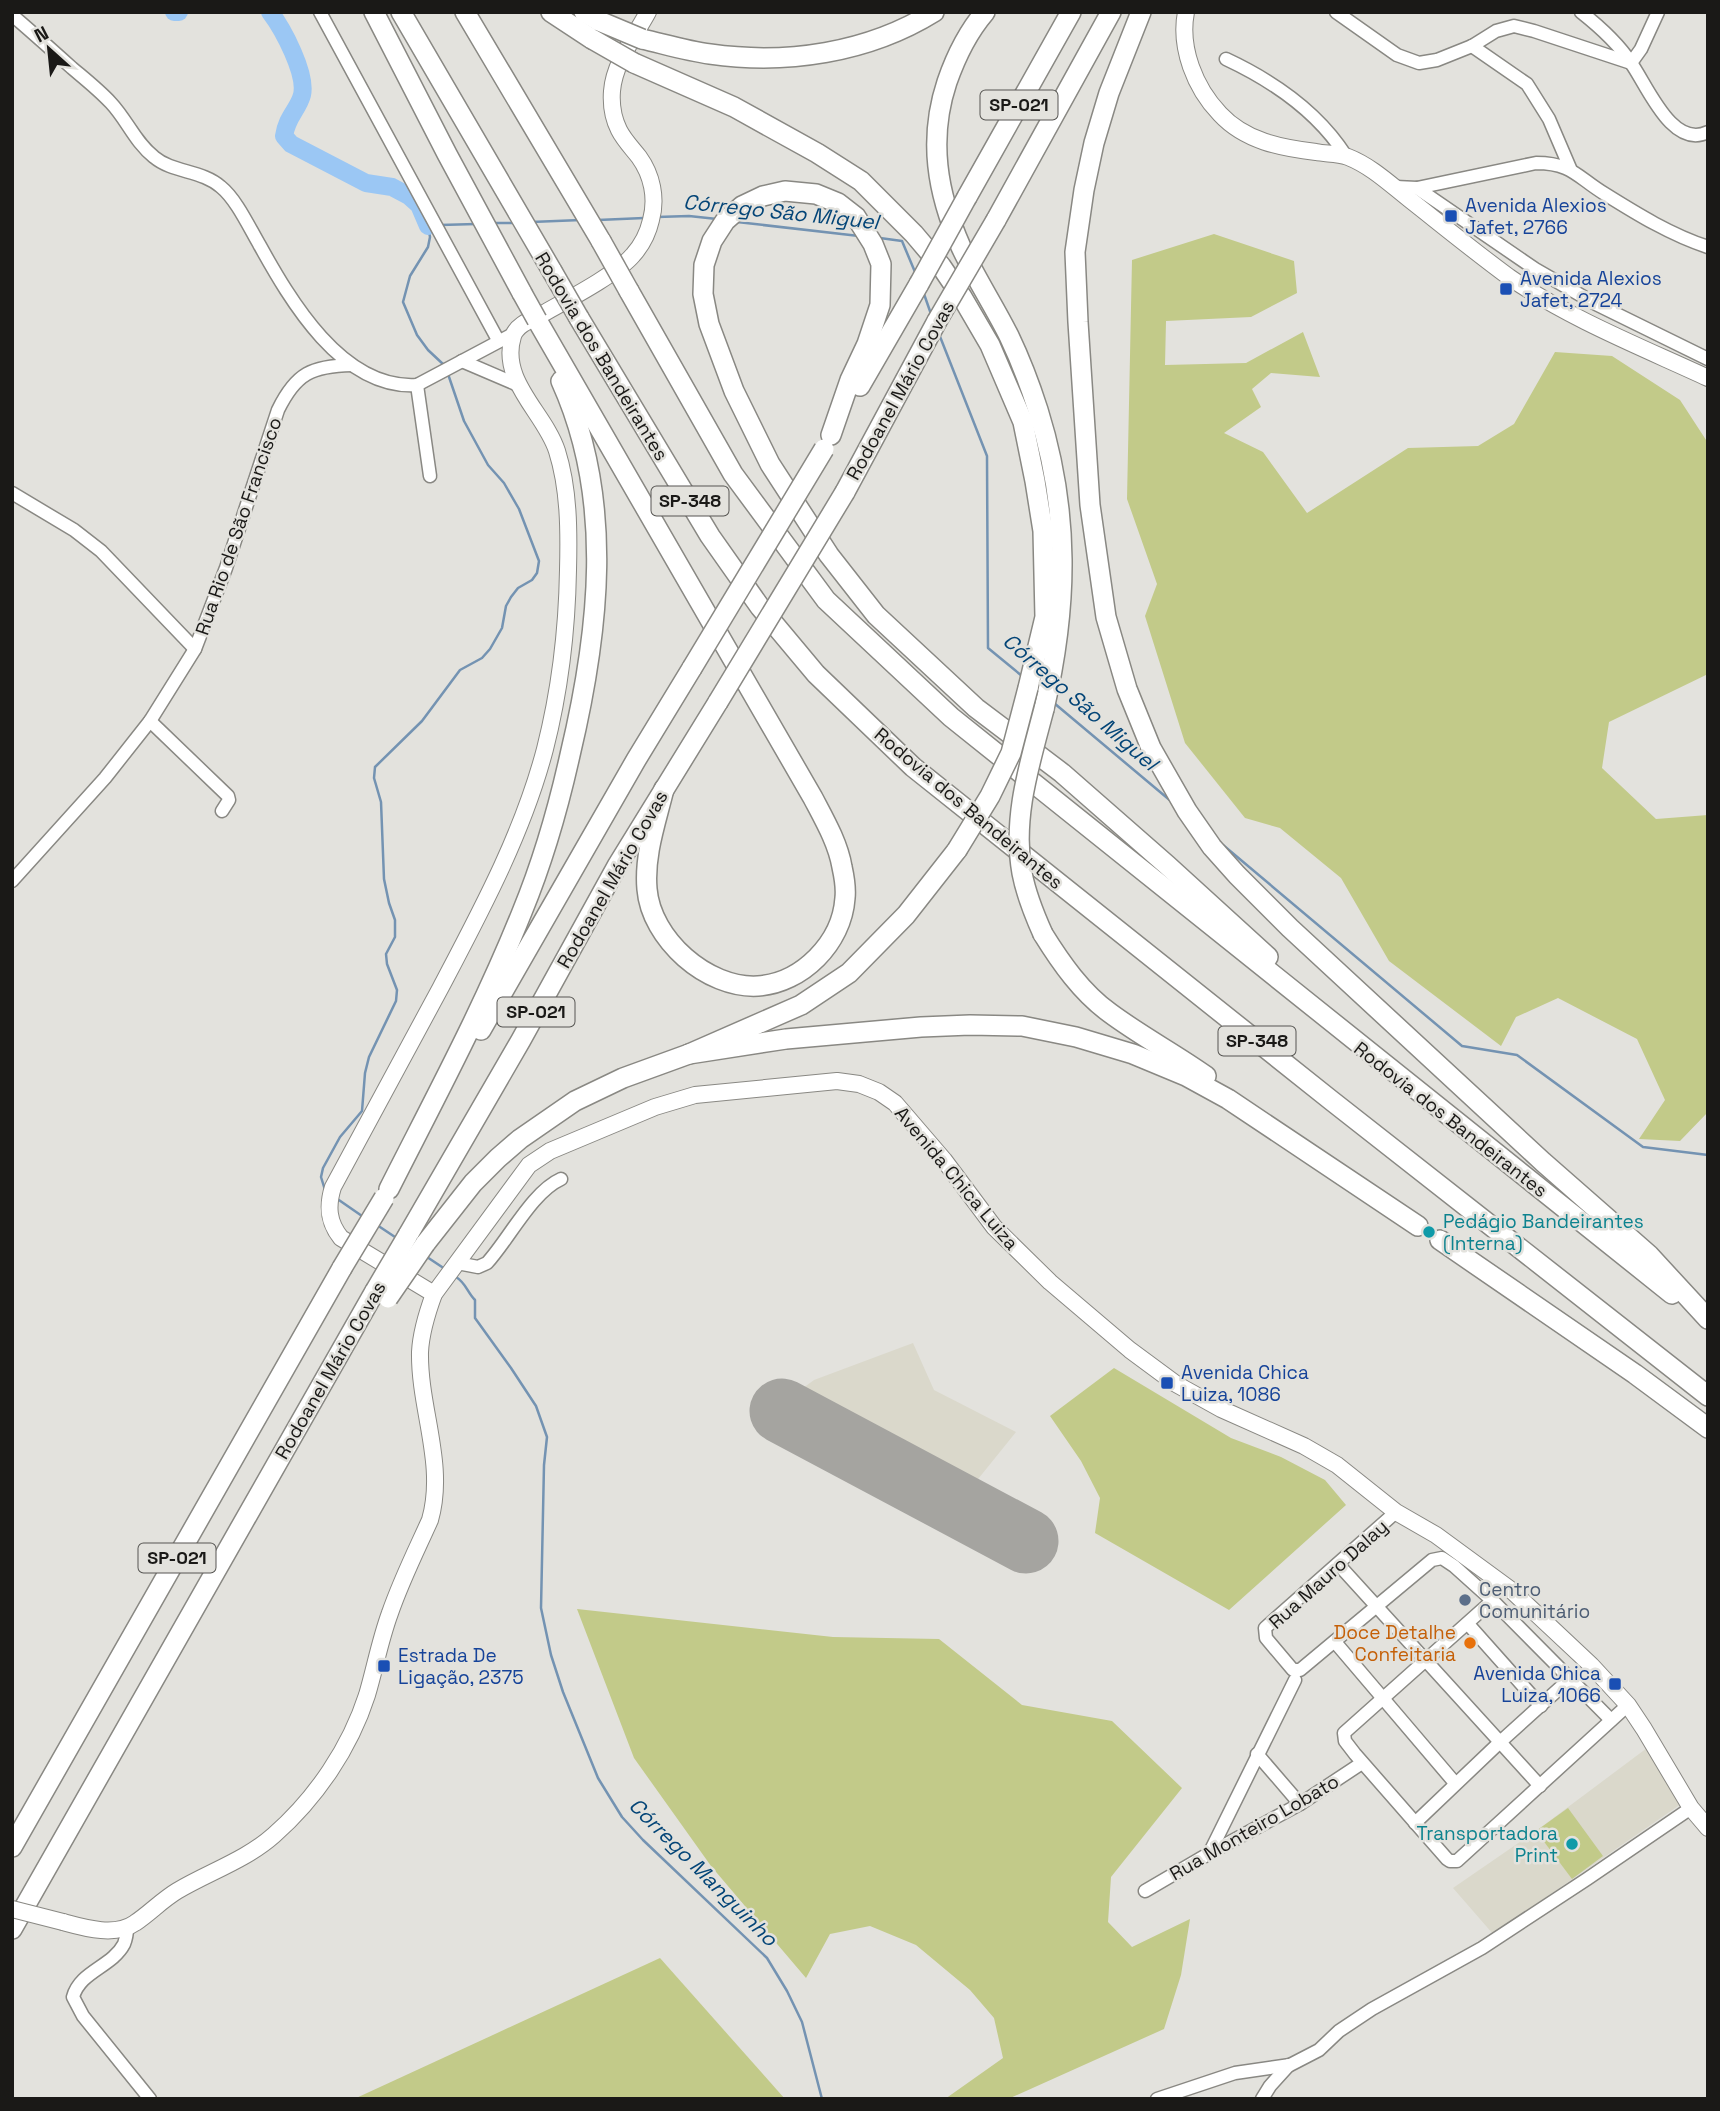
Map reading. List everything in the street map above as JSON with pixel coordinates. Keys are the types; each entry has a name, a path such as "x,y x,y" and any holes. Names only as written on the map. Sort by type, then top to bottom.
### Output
{"highway":[{"path":"374,12 537,320 579,428 593,493 597,533 595,617 583,703 550,835 522,913 467,1034 387,1193"},
{"name":"Rodovia dos Bandeirantes","path":"401,12 579,318 710,536 760,607 826,684 913,767 1708,1396"},
{"name":"Rodovia dos Bandeirantes","path":"466,12 733,474 826,600 951,718 1708,1321"},
{"path":"551,12 642,39 709,54 741,57 811,55 859,46 916,23 934,12"},
{"path":"985,12 956,56 941,99 937,132 937,173 945,205 961,247 1009,337 1038,409 1055,477 1063,540 1061,615 1055,661 1023,789 1019,828 1022,872 1030,905 1042,934 1079,984 1108,1012 1208,1077 1228,1099"},
{"name":"Rodoanel Mário Covas","path":"12,1847 636,760 919,284 1071,12"},
{"name":"Rodoanel Mário Covas","path":"12,1929 332,1366 417,1239 521,1040 617,866 845,492 937,321 1111,12"},
{"path":"1141,12 1109,93 1094,143 1084,190 1076,253 1090,505 1104,605 1127,689 1151,748 1187,811 1212,847 1237,875 1290,928 1523,1143 1649,1255 1708,1321"},
{"path":"417,1239 498,1158 539,1125 575,1101 623,1078 689,1054 801,1005 849,973 906,915 957,850 990,796 1011,753 1045,617 1043,531 1023,422 990,345 941,266 914,234 861,181 734,107 635,63 592,24"},
{"path":"827,442 880,305 881,264 873,244 856,217 838,203 816,194 785,191 741,206 725,221 712,241 704,265 703,294 709,324 734,391 770,464 829,555 876,615 976,708 1062,773 1167,865 1370,1054"},
{"path":"545,340 806,786 829,830 842,864 845,899 833,936 825,950 814,961 795,975 757,986 713,977 673,947 657,925 647,891 646,860 664,789"},
{"path":"689,1054 786,1039 874,1030 970,1025 1022,1026 1076,1037 1133,1054 1186,1076 1228,1099 1418,1226"},
{"path":"1440,1240 1635,1374 1708,1428"}],"main road":[{"path":"434,1294 341,1238 332,1224 328,1206 333,1187 492,888 537,774 555,706 564,654 568,569 567,500 556,447 547,428 518,385 513,370 513,334 522,325 631,258 643,243 650,225 654,198 651,181 638,156 620,134 615,121 612,88 625,54 648,12"},
{"path":"1186,12 1185,48 1192,72 1220,116 1240,131 1257,140 1290,149 1346,156 1396,187 1489,262 1543,298 1605,331 1708,378"},
{"name":"Avenida Chica Luiza","path":"127,1928 177,1891 251,1852 272,1836 313,1793 348,1741 366,1697 389,1614 434,1506 436,1492 420,1354 422,1331 434,1294 522,1172 550,1151 655,1107 695,1094 837,1081 859,1084 879,1091 895,1103 961,1180 994,1227 1050,1282 1130,1350 1176,1384 1221,1409 1337,1465 1396,1512 1455,1548 1511,1590 1591,1665 1628,1705 1691,1808 1708,1828"},
{"path":"12,1909 96,1929 127,1928"}],"street":[{"path":"320,12 498,340"},
{"path":"1336,12 1397,55 1419,63 1437,60 1472,46 1496,31 1519,27 1631,63"},
{"path":"1581,12 1617,45 1654,102 1675,128 1689,135 1700,136 1708,132"},
{"path":"1631,63 1641,49 1658,12"},
{"path":"12,15 112,103 132,134 157,160 171,167 201,175 222,187 300,312 352,365 384,382 403,386 416,385 513,334"},
{"path":"1472,46 1527,84 1549,119 1570,168"},
{"path":"1226,59 1269,82 1296,101 1330,133 1346,156"},
{"path":"1396,187 1417,188 1536,163 1551,163 1570,168 1601,192 1665,229 1708,247"},
{"path":"1417,188 1535,270 1596,304 1708,359"},
{"path":"462,361 518,385"},
{"name":"Rua Rio de São Francisco","path":"12,881 105,778 150,721 195,649 285,396 310,371 321,366 352,365"},
{"path":"416,385 430,476"},
{"path":"12,493 74,530 101,551 195,649"},
{"path":"150,721 228,796 229,800 222,811"},
{"path":"457,1263 478,1267 487,1263 539,1194 561,1179"},
{"name":"Rua Mauro Dalay","path":"1335,1642 1296,1671 1266,1638 1265,1628 1396,1512"},
{"path":"1455,1783 1335,1642 1424,1565 1437,1557 1454,1566 1492,1601 1611,1720"},
{"path":"1338,1564 1540,1786"},
{"path":"1492,1601 1344,1733 1345,1741 1362,1763 1447,1859 1457,1861 1628,1705"},
{"path":"1468,1624 1541,1706"},
{"path":"1415,1823 1571,1678"},
{"path":"1210,1853 1295,1680"},
{"path":"1258,1754 1300,1804"},
{"name":"Rua Monteiro Lobato","path":"1145,1891 1300,1804 1362,1763"},
{"path":"1262,2099 1290,2065 1319,2050 1339,2031 1372,2009 1482,1948 1691,1808"},
{"path":"127,1928 122,1947 83,1980 73,1997 83,2016 150,2099"},
{"path":"1157,2099 1235,2073 1290,2065"}],"shaded area":[{"path":"913,1343 934,1390 1016,1432 966,1494 1032,1530 1021,1553 775,1423 788,1399 814,1380"},
{"name":"Transportadora Print","path":"1647,1748 1681,1804 1493,1934 1453,1888 1536,1831"}],"green space":[{"path":"1214,234 1294,261 1297,293 1251,317 1166,321 1165,365 1246,363 1303,332 1320,377 1271,373 1252,389 1261,407 1224,433 1263,452 1307,513 1408,448 1478,446 1514,424 1555,352 1612,356 1680,400 1708,443 1708,674 1609,722 1602,768 1656,819 1708,815 1708,1112 1680,1141 1639,1139 1665,1100 1637,1039 1558,998 1516,1017 1501,1046 1389,961 1341,878 1280,828 1245,818 1185,743 1145,616 1157,584 1127,499 1132,260"},
{"path":"1114,1368 1231,1438 1281,1457 1325,1480 1346,1505 1229,1610 1095,1533 1100,1498 1081,1461 1050,1416"},
{"path":"577,1609 833,1637 939,1639 1022,1705 1112,1721 1182,1788 1111,1877 1108,1922 1132,1947 1190,1919 1181,1975 1164,2029 1008,2099 945,2099 1003,2058 994,2018 970,1990 916,1945 870,1926 830,1934 806,1978 711,1866 634,1758"},
{"path":"1568,1808 1603,1856 1572,1879 1536,1831"},
{"path":"660,1958 785,2099 354,2099"}],"waterway":[{"path":"174,12 179,12"},
{"path":"270,12 293,52 303,86 302,95 284,136 291,144 366,183 392,187 409,196 419,205 428,226"},
{"name":"Córrego São Miguel","path":"657,217 717,219"},
{"name":"Córrego São Miguel","path":"598,220 644,218"},
{"name":"Córrego São Miguel","path":"531,222 581,220"},
{"name":"Córrego São Miguel","path":"737,222 859,236"},
{"name":"Córrego São Miguel","path":"493,223 514,223"},
{"name":"Córrego São Miguel","path":"440,225 476,224"},
{"path":"430,226 428,247 410,276 403,302 417,335 444,365"},
{"name":"Córrego São Miguel","path":"880,238 902,241 915,272"},
{"name":"Córrego São Miguel","path":"924,294 931,314"},
{"name":"Córrego São Miguel","path":"939,334 987,456 988,648 1022,676"},
{"name":"Córrego Manguinho","path":"325,1190 321,1177 323,1168 340,1137 362,1111 369,1057 396,1001 397,990 386,954 395,937 395,920 384,879 381,802 374,778 375,767 422,721 460,670 482,658 490,649 502,628 506,606 511,597 518,588 532,580 537,573 539,561 519,509 504,483 488,465 464,421 448,374"},
{"name":"Córrego São Miguel","path":"1054,703 1172,802"},
{"name":"Córrego São Miguel","path":"1223,845 1462,1046 1517,1055 1643,1147 1708,1155"},
{"name":"Córrego Manguinho","path":"336,1198 362,1216"},
{"name":"Córrego Manguinho","path":"377,1225 398,1239"},
{"name":"Córrego Manguinho","path":"427,1257 445,1269"},
{"name":"Córrego Manguinho","path":"456,1277 475,1300 475,1318 536,1406 547,1437 541,1608 551,1655 563,1692 598,1778 622,1817 643,1840 767,1958 802,2022 822,2099"}],"runway":[{"path":"782,1411 1026,1541"}],"place":[{"name":"Avenida Alexios Jafet, 2766","path":"1451,216"},
{"name":"Avenida Alexios Jafet, 2724","path":"1506,289"},
{"name":"Pedágio Bandeirantes (Interna)","path":"1429,1232"},
{"name":"Avenida Chica Luiza, 1086","path":"1167,1383"},
{"name":"Centro Comunitário","path":"1465,1600"},
{"name":"Doce Detalhe Confeitaria","path":"1470,1643"},
{"name":"Estrada De Ligação, 2375","path":"384,1666"},
{"name":"Avenida Chica Luiza, 1066","path":"1615,1684"},
{"name":"Transportadora Print","path":"1572,1844"}]}
